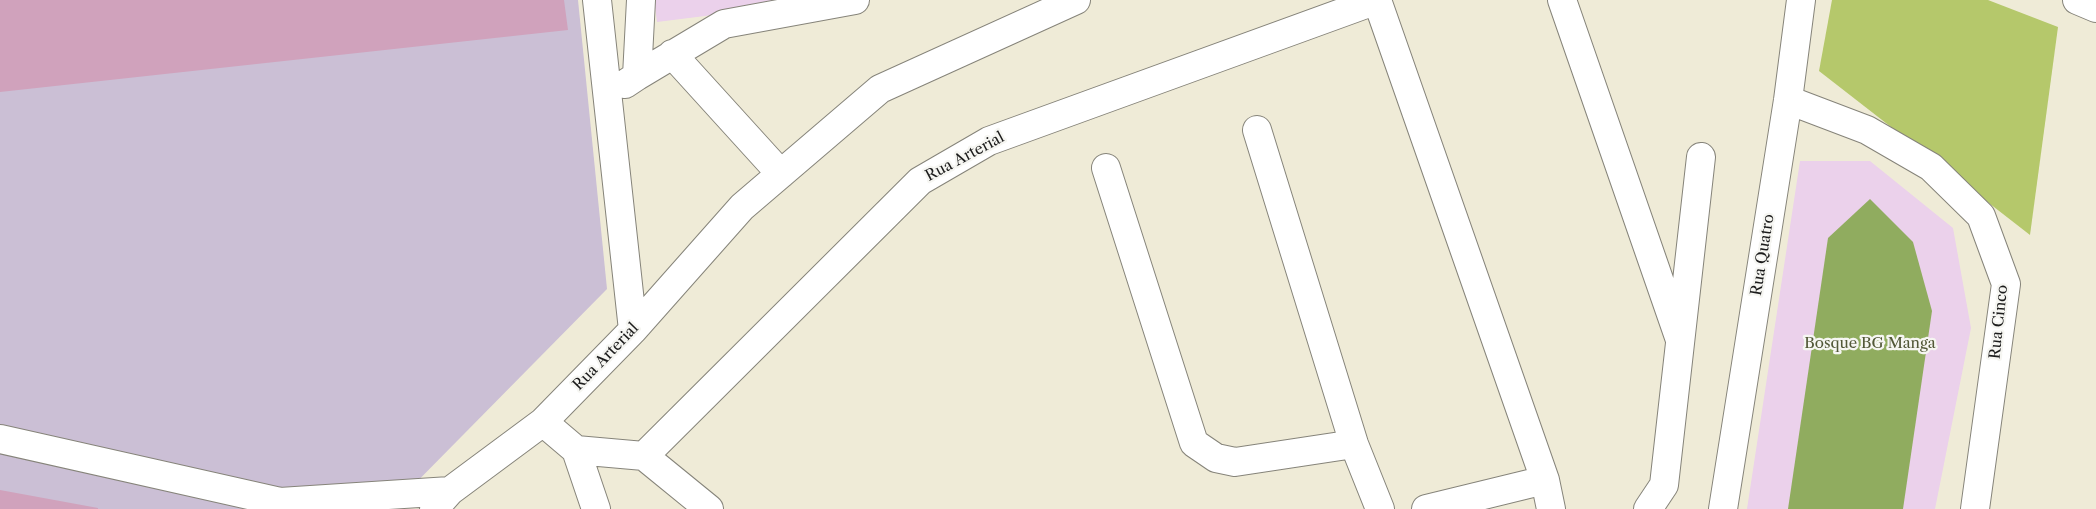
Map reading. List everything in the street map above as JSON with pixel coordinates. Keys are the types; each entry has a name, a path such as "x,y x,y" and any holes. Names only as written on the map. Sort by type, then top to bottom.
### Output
{"street":[{"path":"597,0 633,330"},
{"path":"637,76 641,0"},
{"path":"607,97 672,54 724,24 854,0"},
{"name":"Rua Arterial","path":"442,500 543,422 633,330 742,207 880,89 1074,0"},
{"path":"1377,0 1545,480 1551,509"},
{"name":"Rua Arterial","path":"644,456 920,181 988,140 1377,0"},
{"path":"1562,0 1680,340"},
{"name":"Rua Quatro","path":"1723,509 1788,100 1801,0"},
{"path":"2077,0 2096,8"},
{"path":"672,54 781,174"},
{"name":"Rua Cinco","path":"1788,100 1867,130 1931,167 1981,216 2006,284 1975,509"},
{"path":"1257,130 1354,444 1380,509"},
{"path":"1648,509 1664,485 1701,157"},
{"path":"1106,168 1194,443 1216,458 1235,462 1354,444"},
{"path":"543,422 576,450 596,509"},
{"path":"0,439 242,502 283,505 442,500"},
{"path":"576,450 644,456 710,509"},
{"path":"1426,509 1545,480"}],"shaded area":[{"path":"0,0 578,0 607,289 390,509 0,509"},
{"path":"654,0 833,0 657,22"},
{"path":"1800,161 1870,161 1953,228 1971,328 1935,509 1747,509"}],"green space":[{"path":"1832,0 1988,0 2058,27 2030,235 1819,71"},
{"name":"Bosque BG Manga","path":"1870,199 1913,242 1932,311 1903,509 1788,509 1828,238"}],"building":[{"path":"0,0 564,0 568,30 0,92"},
{"path":"0,490 98,508 98,509 0,509"}]}
